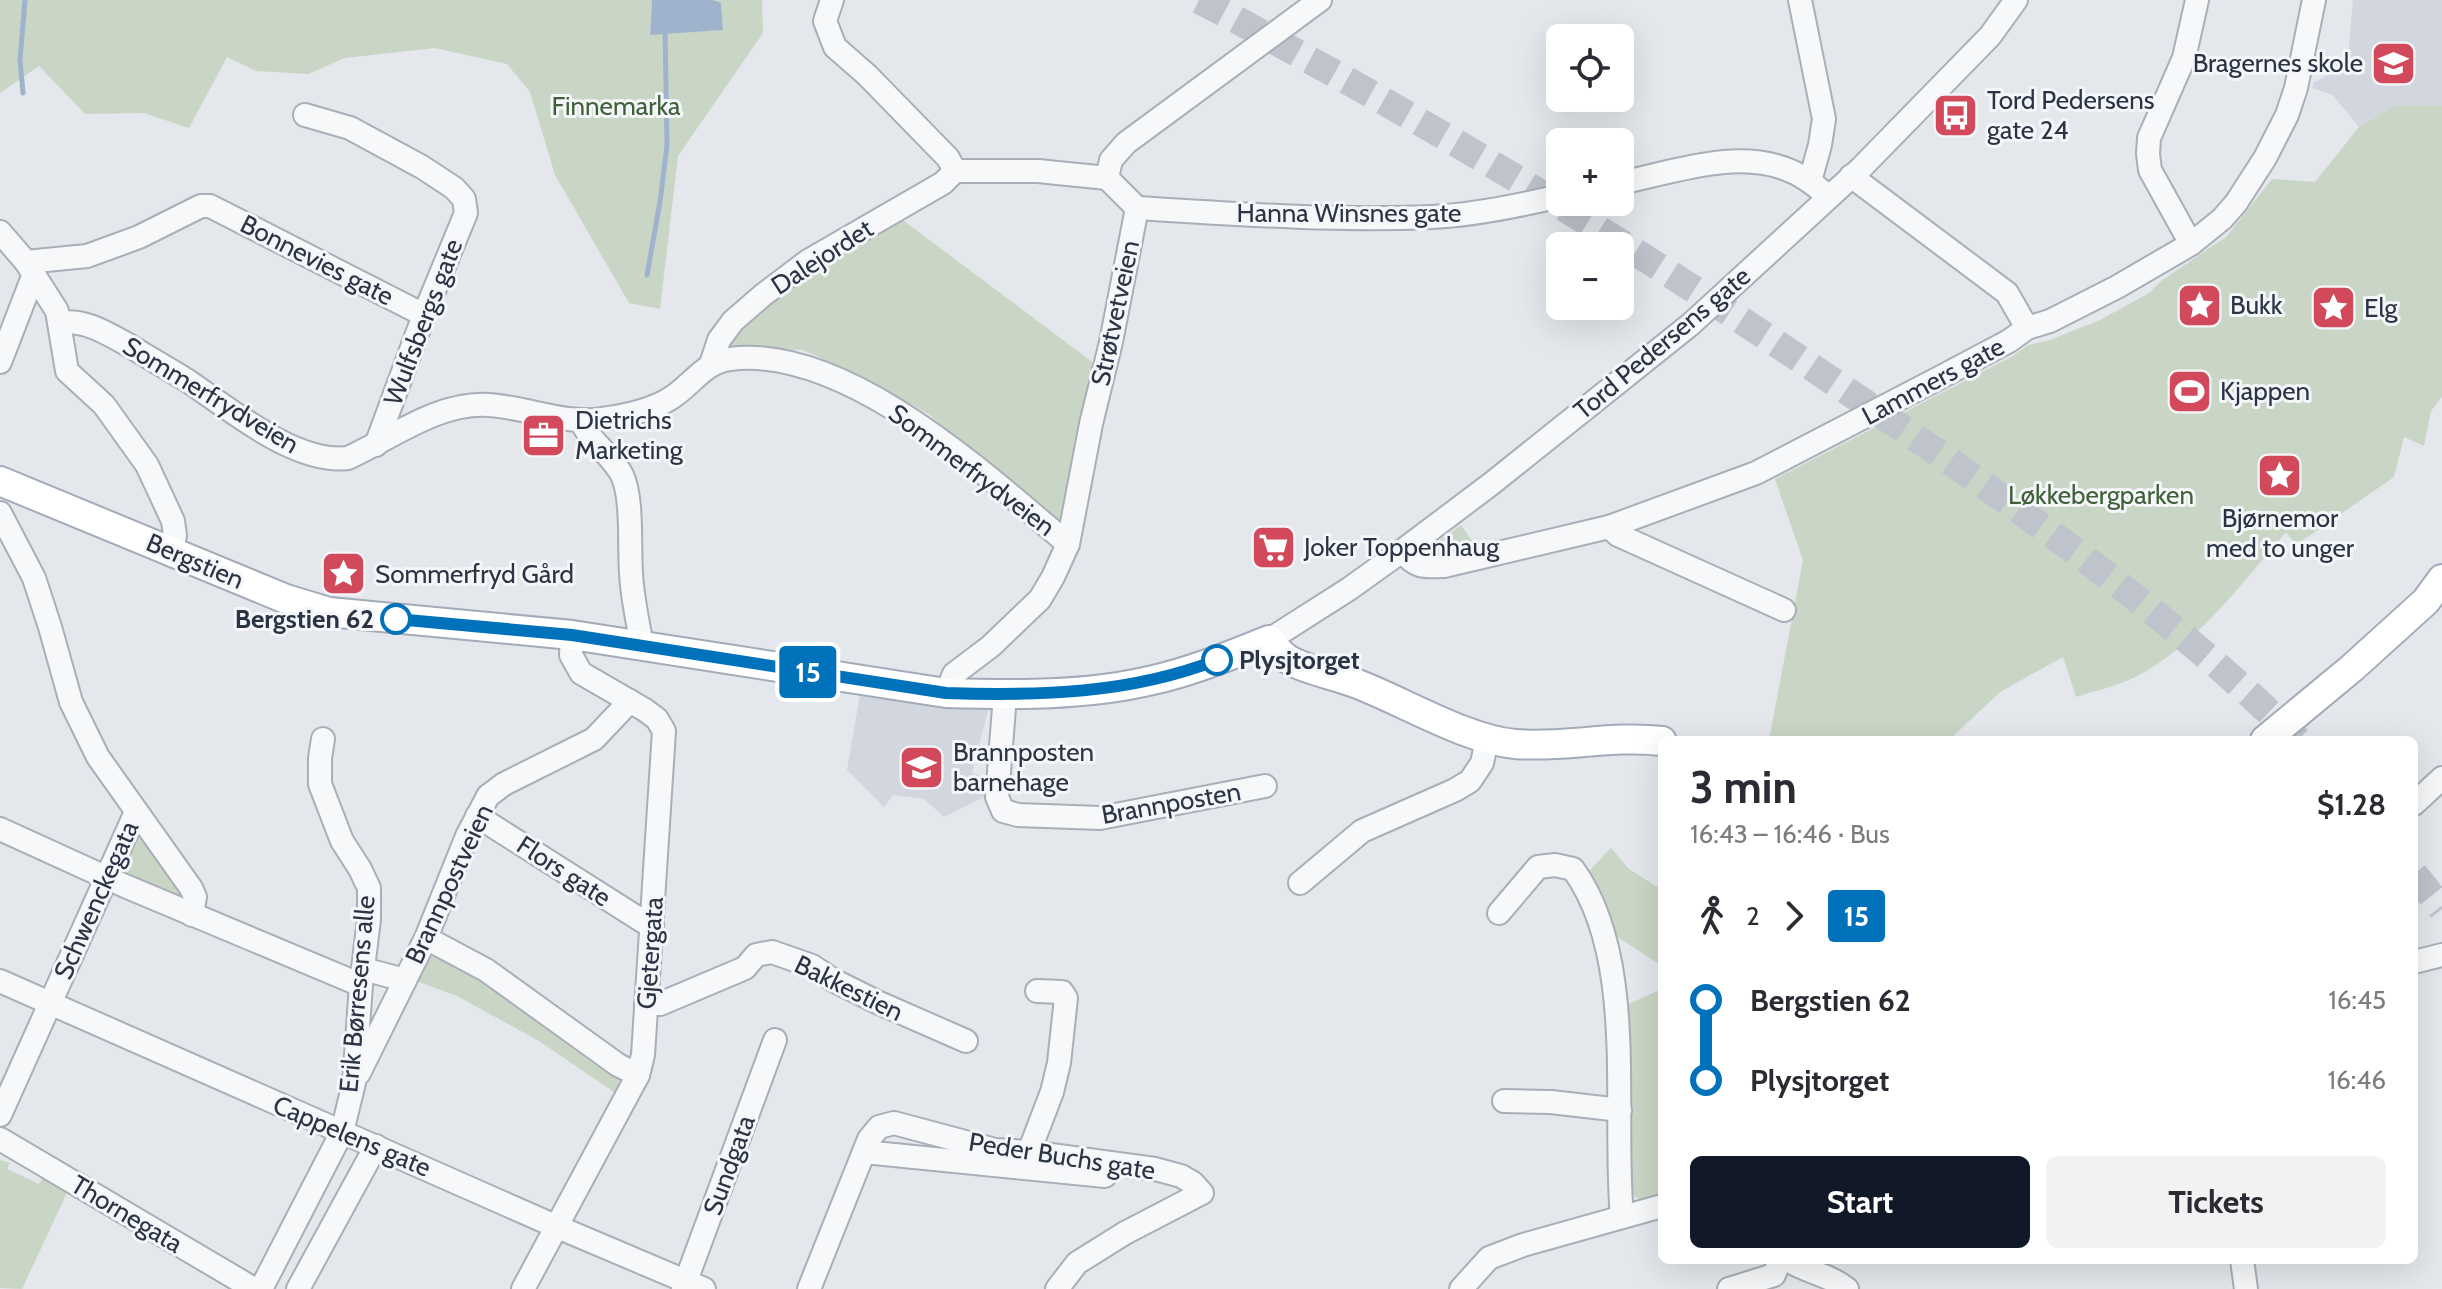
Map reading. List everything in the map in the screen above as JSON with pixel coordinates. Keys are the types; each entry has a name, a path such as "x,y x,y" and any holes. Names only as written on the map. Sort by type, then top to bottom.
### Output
{"main road":[{"name":"Bergstien","path":"0,481 286,599 329,612 572,635 946,693 1005,695 1084,691 1153,680 1269,640"},
{"path":"2270,736 2426,601 2442,579"},
{"path":"1269,640 1281,655 1294,663 1356,683 1487,740 1550,745 1634,737 1658,740"}],"street":[{"path":"832,0 825,21 835,47 867,75 948,158 955,171 1038,171 1107,178 1111,160 1126,143 1320,0"},
{"path":"1800,0 1824,119 1810,181"},
{"name":"Tord Pedersens gate","path":"1269,640 1402,551 1691,324 1851,176 1990,36 2016,0"},
{"path":"2191,244 2150,170 2148,154 2149,138 2184,58 2197,0"},
{"name":"Lammers gate","path":"1402,551 1411,562 1424,567 1444,566 1609,527 1756,473 1955,370 2027,328 2078,307 2191,244 2236,203 2252,181 2287,115 2296,88 2314,0"},
{"name":"Wulfsbergs gate","path":"305,115 350,128 433,174 464,199 466,213 376,445"},
{"path":"1634,180 1710,164 1748,162 1790,170 1829,197"},
{"name":"Dalejordet","path":"711,364 719,340 733,321 763,295 808,261 943,183 955,171"},
{"path":"1851,176 2007,293 2027,328"},
{"name":"Strøtvetveien","path":"946,693 954,674 991,646 1040,599 1068,544 1137,208 1107,178"},
{"name":"Hanna Winsnes gate","path":"1137,208 1257,215 1435,217 1508,208 1546,199"},
{"name":"Bonnevies gate","path":"30,268 87,256 139,237 201,206 210,206 424,315"},
{"path":"0,232 30,268 57,311 67,371 104,405 147,465 173,521 175,536 171,550"},
{"path":"0,362 30,268"},
{"name":"Sommerfrydveien","path":"60,323 82,323 109,334 173,371 284,443 335,460 348,458 429,417 463,406 514,408 581,421 617,417 657,406 674,397 711,364 749,358 786,362 808,367 883,402 983,473 1068,544"},
{"path":"581,421 586,433 607,454 623,477 631,526 631,574 642,646"},
{"name":"Schwenckegata","path":"0,513 34,578 71,702 98,757 136,812 0,1115"},
{"path":"1609,527 1618,535 1784,610"},
{"name":"Gjetergata","path":"523,1289 638,1075 643,1055 664,731 657,719 581,673 571,655 572,635"},
{"name":"Brannposten","path":"1005,695 997,797 1003,811 1018,815 1100,818 1265,786"},
{"name":"Brannpostveien","path":"354,1083 426,938 488,796 504,784 594,739 630,701"},
{"name":"Erik Børresens alle","path":"261,1289 342,1132 354,1083 369,888 342,841 320,784 323,739"},
{"path":"1300,883 1362,831 1470,781 1482,763 1487,740"},
{"path":"2418,800 2442,778"},
{"path":"136,812 191,888 195,897 192,915"},
{"name":"Flors gate","path":"477,816 652,925"},
{"path":"0,829 192,915 362,977 405,980"},
{"path":"1499,913 1538,867 1555,865 1573,869 1592,900 1606,944 1615,996 1622,1217"},
{"path":"426,938 486,970 618,1065 638,1075"},
{"name":"Bakkestien","path":"646,1004 660,1004 745,968 756,955 772,952 812,966 877,1002 966,1041"},
{"path":"2418,961 2442,955"},
{"name":"Cappelens gate","path":"0,981 691,1286"},
{"path":"1029,1152 1052,1092 1059,1063 1066,998 1062,992 1037,991"},
{"name":"Sundgata","path":"691,1286 775,1040"},
{"path":"1504,1101 1551,1102 1620,1110"},
{"name":"Peder Buchs gate","path":"809,1289 869,1139 879,1127 894,1123 995,1150 1155,1169 1181,1176 1202,1193 1125,1233 1077,1263 1057,1289"},
{"name":"Thornegata","path":"0,1139 254,1289"},
{"path":"298,1289 376,1146"},
{"name":"Peder Buchs gate","path":"864,1152 1084,1175 1156,1180 1181,1176"},
{"path":"1461,1289 1489,1258 1523,1245 1658,1207"},
{"path":"1729,1289 1774,1275 1778,1264"},
{"path":"1794,1264 1835,1279 1847,1289"},
{"path":"2243,1264 2246,1289"}],"shaded area":[{"name":"Bragernes skole","path":"2353,0 2442,0 2442,106 2396,105 2359,127 2333,95 2312,88 2314,82 2343,67 2348,58"},
{"path":"860,695 989,707 972,773 990,778 988,795 944,817 924,799 893,795 884,807 847,770"}],"green space":[{"name":"Finnemarka","path":"0,0 652,0 650,34 723,30 721,4 713,0 762,0 763,33 678,156 660,309 629,303 555,175 530,92 507,64 435,48 345,58 308,74 256,71 227,57 189,128 144,113 85,114 39,66 0,93"},
{"name":"Løkkebergparken","path":"2396,105 2442,106 2442,397 2431,411 2424,446 2404,437 2394,477 2296,545 2286,532 2198,631 2157,664 2128,680 2076,697 2063,657 2000,692 1953,736 1770,736 1803,560 1775,479 2011,357 2028,345 2050,340 2100,320 2149,293 2161,281 2226,237 2272,179 2315,182 2359,127"},
{"path":"900,218 1099,367 1066,526 929,414 854,373 803,350 727,348 732,335 791,283"},
{"path":"1461,525 1478,549 1429,556 1426,552 1429,548"},
{"path":"145,833 184,897 180,898 123,872 140,835"},
{"path":"1611,848 1629,869 1658,887 1658,963 1616,936 1606,908 1586,874"},
{"path":"430,951 479,975 501,996 619,1079 618,1088 614,1092 539,1041 457,996 416,981"},
{"path":"1658,991 1658,1198 1644,1201 1635,1197 1630,1188 1622,1007"},
{"path":"0,1160 10,1163 7,1169 39,1184 47,1170 72,1182 22,1289 0,1288"}],"water":[{"path":"652,0 713,0 721,3 723,30 650,35"}],"waterway":[{"path":"23,93 20,60 25,0"},
{"path":"647,275 667,145 665,29"}],"tunnel":[{"path":"1199,0 1517,179 1822,374 2069,546 2187,640 2294,736"},
{"path":"2418,879 2442,909"}],"bus line":[{"name":"15","path":"396,619 572,635 946,693 1005,695 1084,691 1153,680 1217,660"}],"place":[{"name":"Bragernes skole","path":"2394,63"},
{"name":"Tord Pedersens gate 24","path":"1956,115"},
{"name":"Bukk","path":"2199,305"},
{"name":"Elg","path":"2333,308"},
{"name":"Kjappen","path":"2189,391"},
{"name":"Dietrichs Marketing","path":"544,435"},
{"name":"Bjørnemor med to unger","path":"2280,475"},
{"name":"Joker Toppenhaug","path":"1273,547"},
{"name":"Sommerfryd Gård","path":"344,574"},
{"name":"Bergstien 62","path":"396,619"},
{"name":"Plysjtorget","path":"1217,660"},
{"name":"Brannposten barnehage","path":"922,767"}]}
